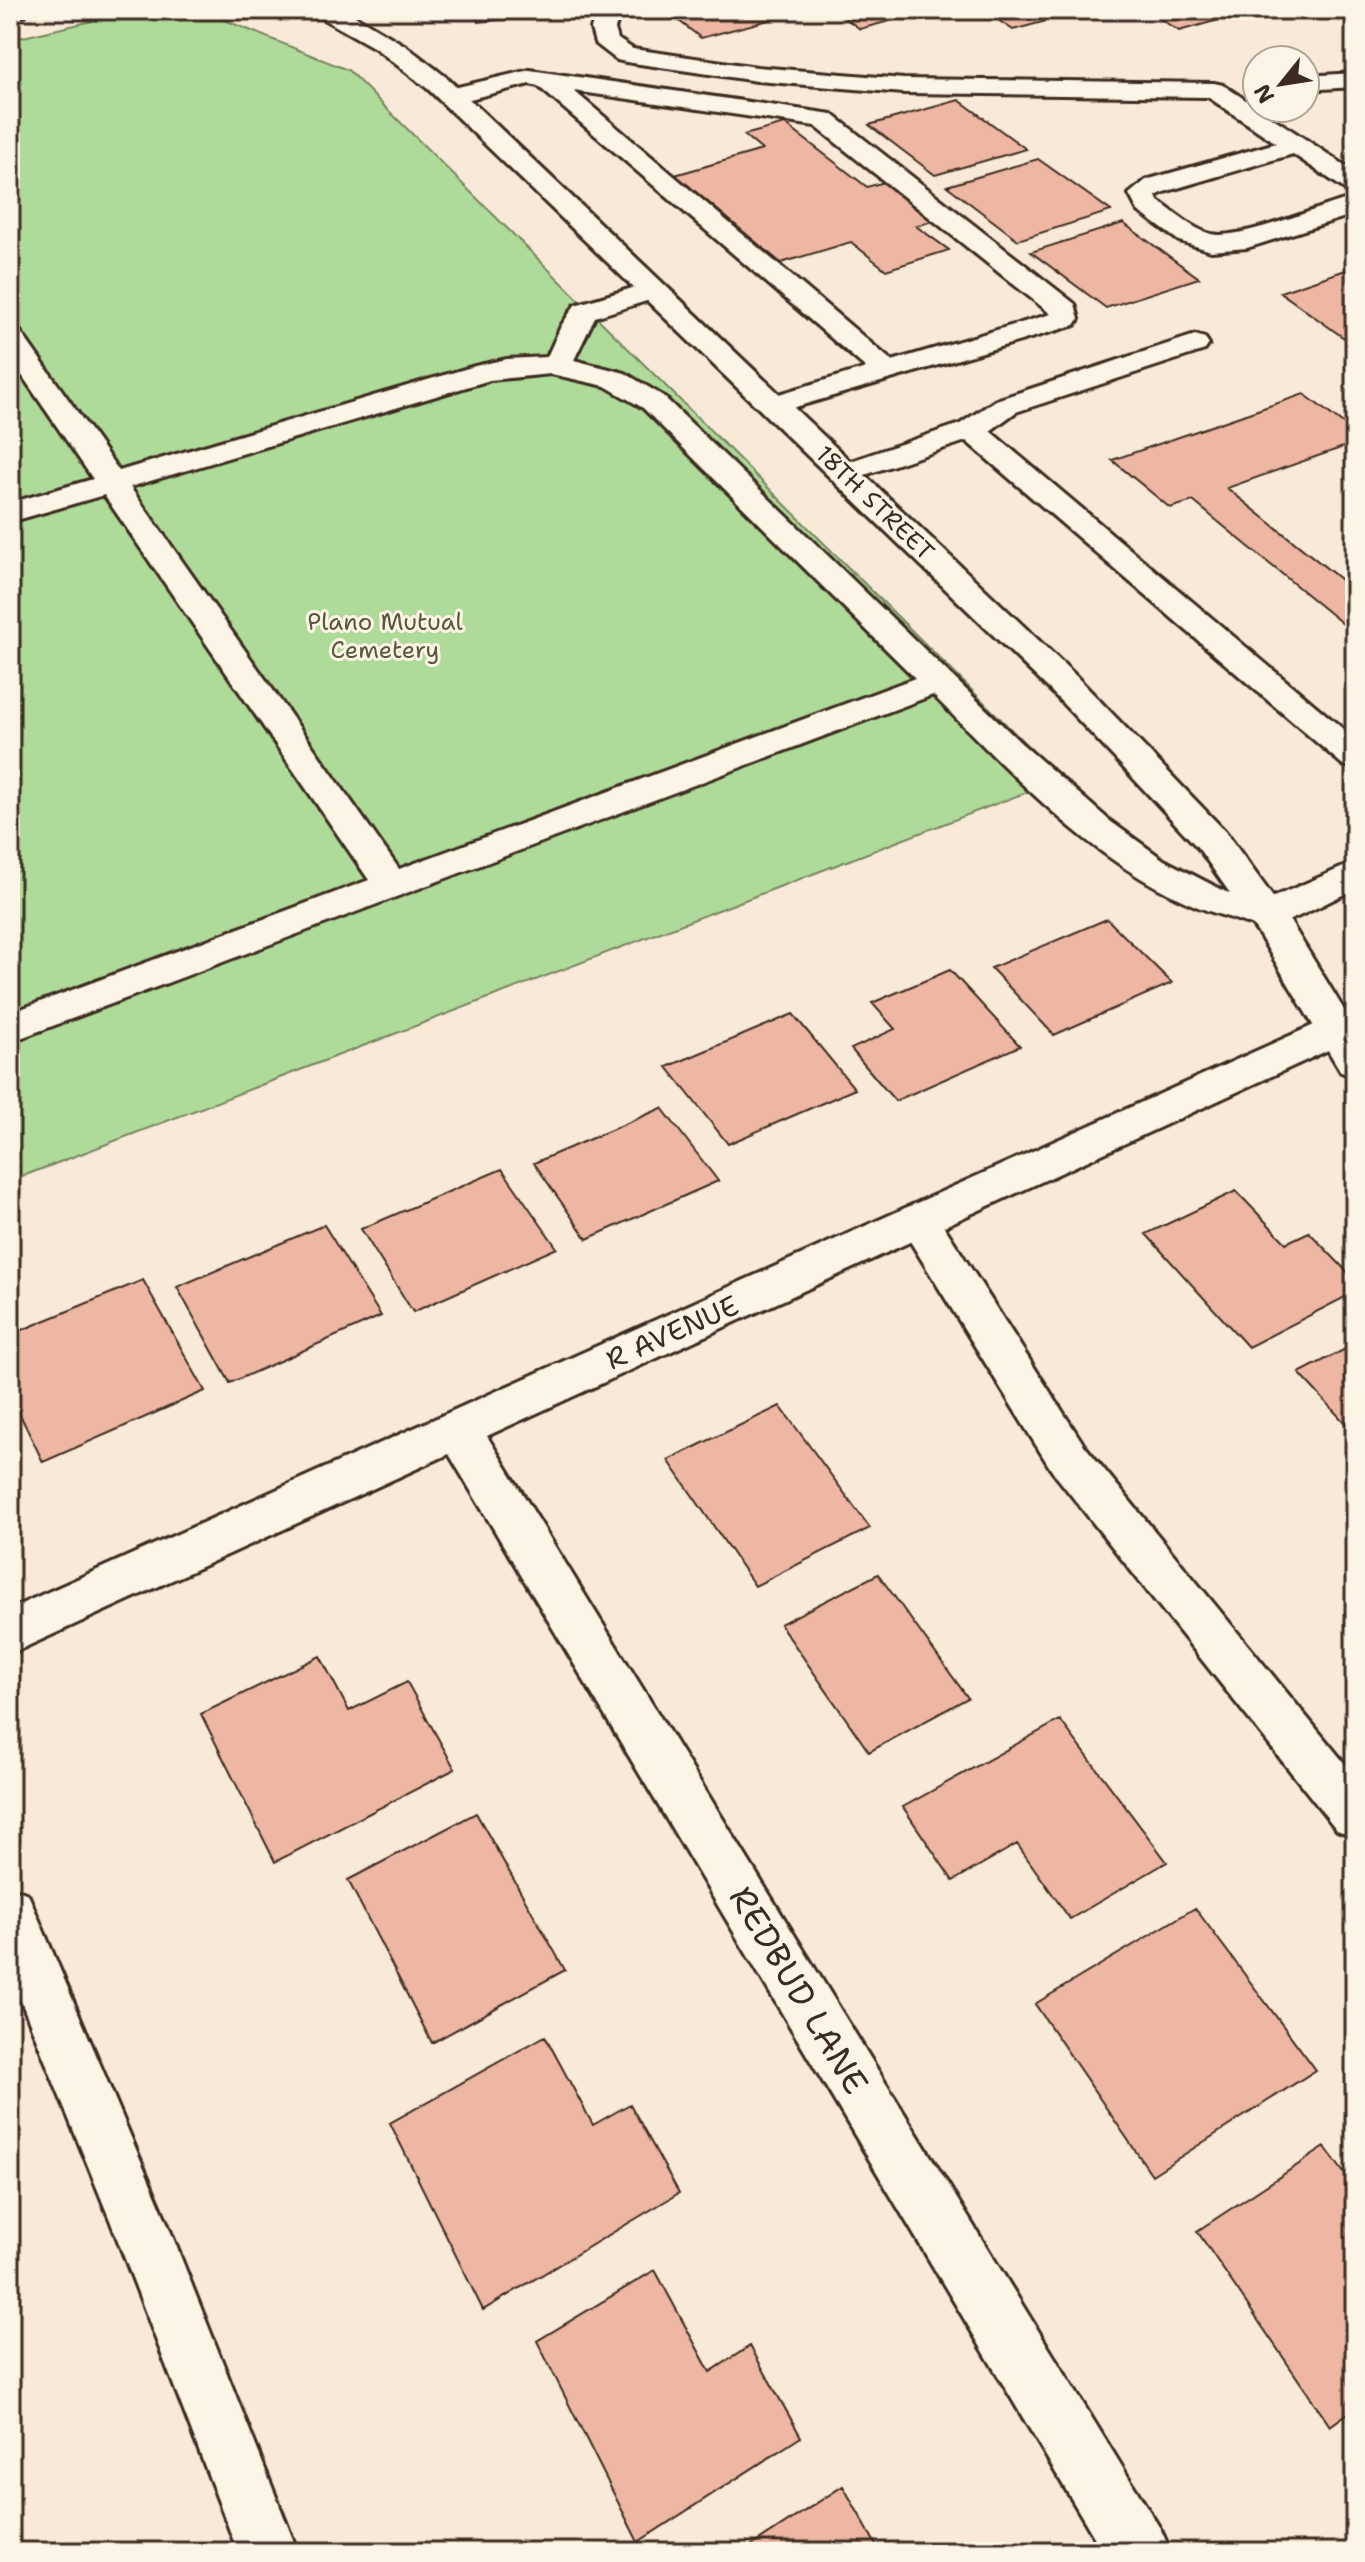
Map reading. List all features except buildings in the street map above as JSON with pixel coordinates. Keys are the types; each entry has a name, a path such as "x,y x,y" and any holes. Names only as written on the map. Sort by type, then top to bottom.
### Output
{"street":[{"path":"10,11 16,10"},
{"name":"18TH STREET","path":"325,10 384,40 450,96 1063,683 1212,840 1265,915 1344,1046"},
{"name":"R AVENUE","path":"10,1632 918,1220 1344,1046"},
{"name":"REDBUD LANE","path":"458,1429 1139,2552"}],"lane":[{"path":"609,10 603,29 607,43 626,55 757,74 904,86 1241,88"},
{"path":"450,96 530,77 823,119 1065,310 1065,319 772,405"},
{"path":"545,79 887,371"},
{"path":"1321,82 1355,80"},
{"path":"1214,90 1355,184"},
{"path":"1297,145 1155,186 1142,194 1147,205 1189,235 1211,243 1237,242 1355,205"},
{"path":"557,366 585,311 653,290"},
{"path":"10,337 391,885"},
{"path":"844,473 971,430 1006,406 1195,344"},
{"path":"10,513 485,372 525,365 595,372 636,389 653,402 1055,793 1151,869 1214,901 1265,915 1355,874"},
{"path":"971,430 1355,757"},
{"path":"10,1028 939,681"},
{"path":"918,1220 1068,1458 1355,1814"},
{"path":"10,1911 138,2220 268,2552"}],"green space":[{"name":"Plano Mutual Cemetery","path":"140,10 200,10 348,70 1061,779 10,1181 10,40"}]}
